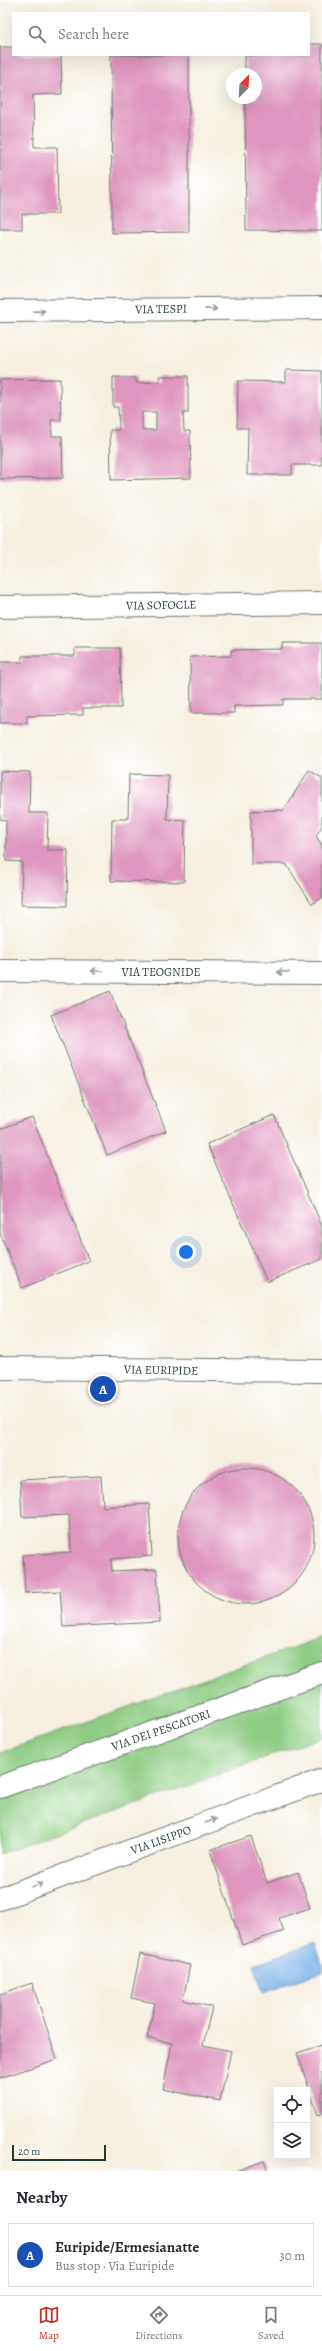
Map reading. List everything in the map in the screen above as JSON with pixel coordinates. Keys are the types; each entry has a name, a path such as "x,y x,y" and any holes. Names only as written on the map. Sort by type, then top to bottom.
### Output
{"street":[{"name":"VIA TESPI","path":"0,311 322,308"},
{"name":"VIA SOFOCLE","path":"0,607 322,603"},
{"name":"VIA TEOGNIDE","path":"0,971 322,972"},
{"name":"VIA EURIPIDE","path":"0,1368 322,1371"},
{"name":"VIA DEI PESCATORI","path":"0,1787 322,1674"},
{"name":"VIA LISIPPO","path":"0,1899 322,1780"}],"green space":[{"path":"322,1637 322,1737 0,1854 0,1753"}],"water":[{"path":"315,1943 322,1964 322,1972 263,1992 254,1964"}],"building":[{"path":"310,44 322,44 322,231 246,230 245,104 262,104 262,68 245,68 245,56 310,56"},
{"path":"0,47 12,47 12,56 61,56 62,94 33,95 34,147 57,147 58,214 22,214 22,229 0,229"},
{"path":"111,56 189,56 189,232 112,233"},
{"path":"286,370 322,371 322,465 292,465 292,475 247,475 248,428 237,428 238,381 286,382"},
{"path":"159,376 188,376 188,413 183,413 184,431 190,431 191,478 111,480 110,430 119,430 118,407 113,407 113,377 136,378 136,383 160,382","holes":["142,412 156,412 156,430 142,430"]},
{"path":"60,379 61,420 51,420 52,436 62,436 63,478 0,479 0,380"},
{"path":"282,643 322,643 322,699 283,699 283,705 234,706 234,713 191,713 190,657 231,656 231,650 282,649"},
{"path":"75,648 120,648 121,708 83,708 83,715 27,716 27,723 0,723 0,662 22,662 22,656 75,656"},
{"path":"309,770 322,778 322,826 316,836 322,845 322,898 312,904 286,864 251,864 251,811 284,810"},
{"path":"0,771 30,772 29,813 48,813 47,850 68,850 67,906 21,905 22,862 6,861 6,820 0,819"},
{"path":"129,774 168,775 167,819 185,820 184,882 111,881 112,819 128,819"},
{"path":"110,991 166,1131 107,1155 51,1015"},
{"path":"274,1115 322,1226 322,1259 267,1282 207,1144"},
{"path":"32,1117 89,1261 22,1288 0,1233 0,1129"},
{"path":"239,1468 253,1468 272,1473 284,1479 299,1493 309,1510 313,1523 313,1549 309,1562 303,1574 289,1589 284,1593 266,1601 253,1604 239,1604 220,1599 208,1593 193,1579 189,1574 181,1556 178,1543 178,1529 183,1510 189,1498 203,1483 208,1479 226,1471"},
{"path":"101,1476 103,1507 149,1504 152,1556 111,1559 112,1571 157,1569 160,1622 63,1627 60,1591 25,1593 23,1555 71,1552 69,1515 22,1517 20,1480"},
{"path":"251,1836 267,1883 298,1872 310,1908 279,1918 284,1931 242,1945 210,1850"},
{"path":"140,1954 190,1965 183,2000 212,2007 203,2045 231,2051 220,2101 163,2089 172,2043 147,2038 155,2003 131,1998"},
{"path":"32,1983 57,2059 0,2078 0,1994"},
{"path":"322,2045 322,2114 318,2115 310,2091 310,2087 309,2087 297,2053"},
{"path":"264,2161 268,2171 236,2171"}],"place":[{"name":"Euripide/Ermesianatte","path":"103,1389"}]}
